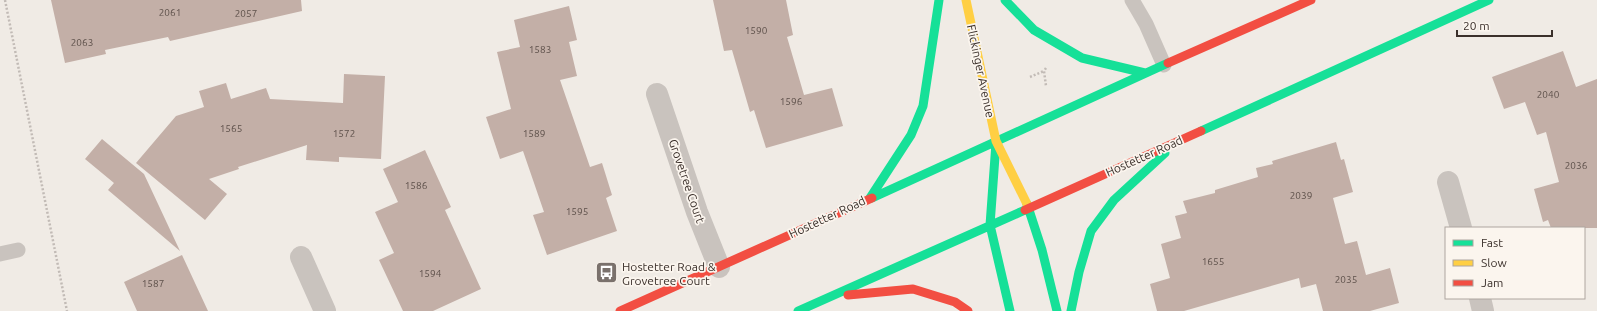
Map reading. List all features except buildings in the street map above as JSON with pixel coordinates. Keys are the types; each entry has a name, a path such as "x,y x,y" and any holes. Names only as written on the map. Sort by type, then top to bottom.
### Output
{"main road":[{"path":"870,198 911,134 923,106 939,0"},
{"name":"Flickinger Avenue","path":"966,0 996,141 1029,208 1042,250 1057,311"},
{"path":"1005,0 1034,30 1082,58 1145,73"},
{"name":"Hostetter Road","path":"798,311 1489,0"},
{"name":"Hostetter Road","path":"620,311 1302,2"},
{"name":"Flickinger Avenue","path":"996,141 990,225 1010,311"},
{"path":"1071,311 1078,272 1091,231 1114,200 1178,141"},
{"path":"830,296 913,289 955,302 968,311"}],"street":[{"name":"Grovetree Court","path":"658,94 697,212 719,267"},
{"path":"1448,182 1461,227"},
{"path":"301,257 324,311"},
{"path":"1480,299 1483,311"}],"lane":[{"path":"1132,0 1146,24 1164,65"},
{"path":"0,254 18,250"}],"path":[{"path":"5,0 67,311"},
{"path":"1030,77 1044,71 1046,86"}],"traffic: fast":[{"path":"870,198 911,135 923,106 939,0"},
{"path":"1005,0 1034,30 1082,58 1145,73"},
{"path":"1201,131 1489,0"},
{"path":"872,198 1168,63"},
{"path":"996,143 990,225 1010,311"},
{"path":"1071,311 1079,272 1091,231 1114,200 1165,153"},
{"path":"1027,204 1042,250 1057,311"},
{"path":"798,311 1025,210"}],"traffic: slow":[{"path":"966,0 996,141 1027,204"}],"traffic: jam":[{"path":"1168,63 1311,0"},
{"path":"1025,210 1201,131"},
{"path":"620,311 872,198"},
{"path":"848,295 913,289 955,302 968,311"}],"place":[{"name":"Hostetter Road & Grovetree Court","path":"606,273"}]}
